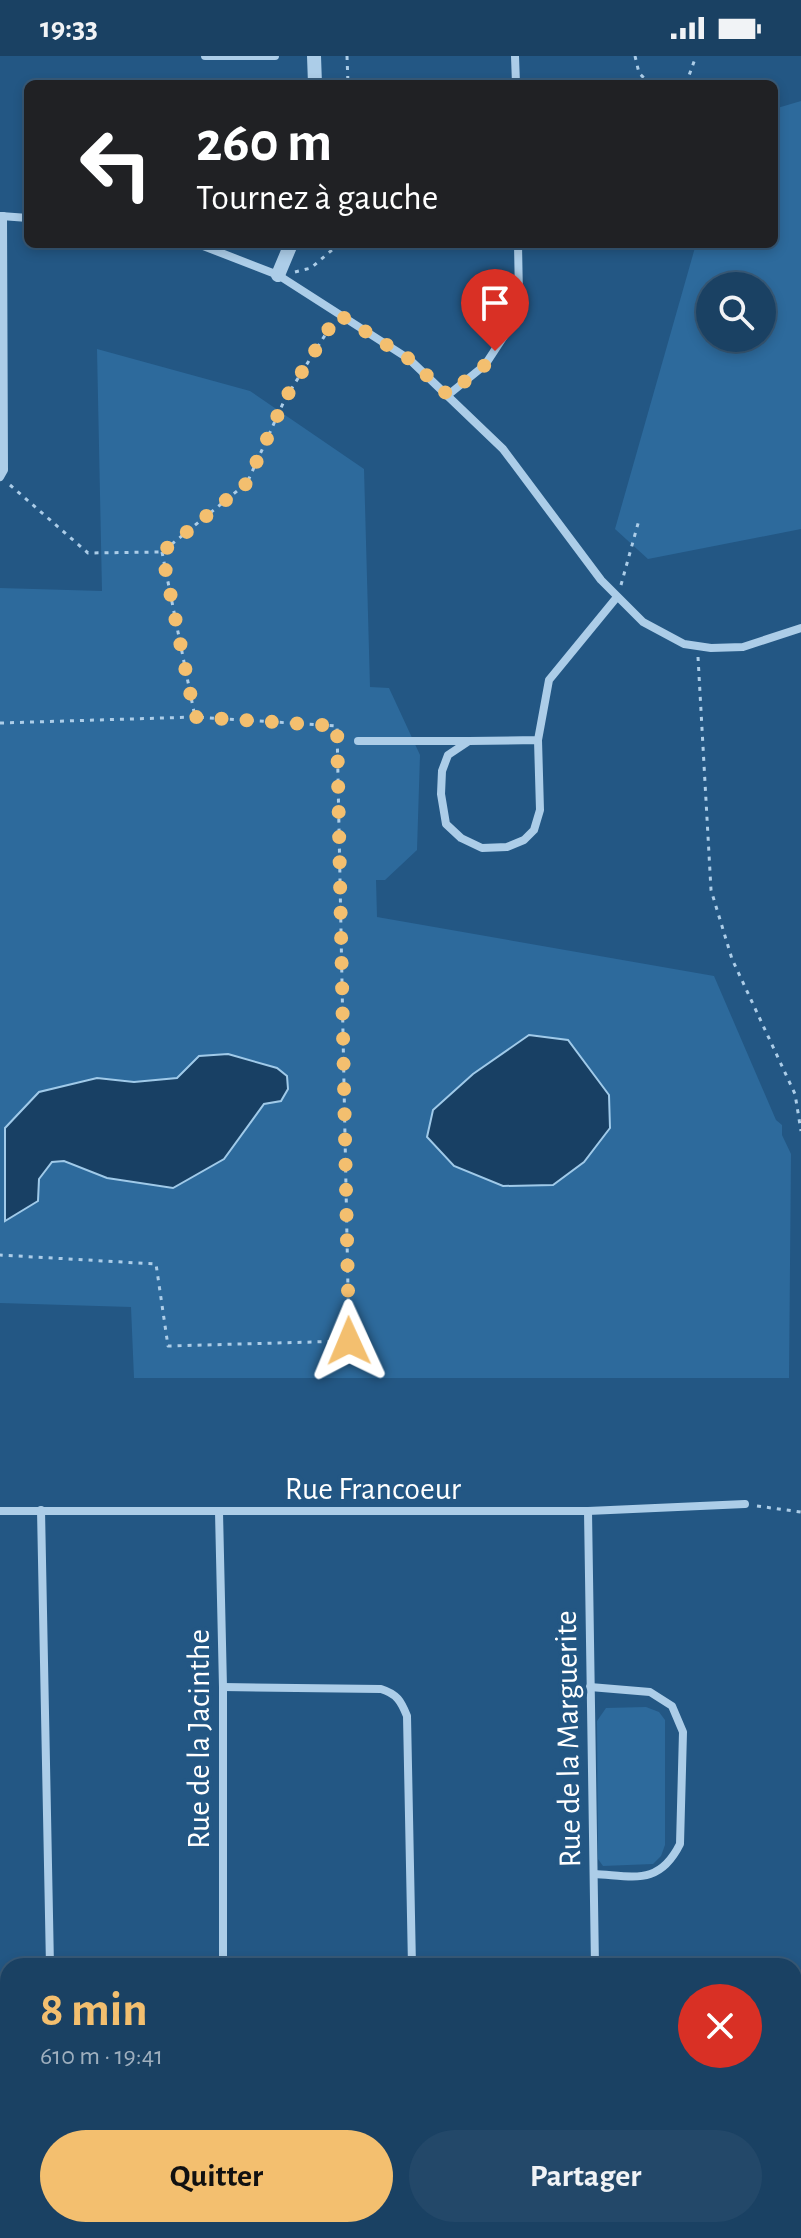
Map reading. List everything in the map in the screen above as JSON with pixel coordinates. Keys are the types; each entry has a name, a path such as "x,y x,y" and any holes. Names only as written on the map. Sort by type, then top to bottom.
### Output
{"street":[{"path":"205,56 275,56"},
{"path":"314,56 315,80"},
{"path":"515,56 516,80"},
{"path":"0,478 4,470 2,216 24,218"},
{"path":"208,248 278,275 409,359 503,449 601,580 643,622 684,644 697,646 743,647 801,628"},
{"path":"278,275 289,248"},
{"path":"448,395 485,365 504,336 519,297 518,248"},
{"path":"469,741 448,755 442,771 441,794 446,824 461,838 482,848 507,847 524,840 534,830 540,810 538,740 549,680 617,597"},
{"path":"358,741 538,740"},
{"name":"Rue Francoeur","path":"0,1511 588,1511 745,1504"},
{"path":"41,1510 50,1958"},
{"name":"Rue de la Marguerite","path":"588,1511 595,1958"},
{"name":"Rue de la Jacinthe","path":"219,1512 223,1687 223,1958"},
{"path":"223,1687 381,1689 393,1693 401,1701 407,1716 412,1958"},
{"path":"590,1687 650,1692 672,1706 683,1732 680,1844 674,1856 650,1877 594,1874"}],"path":[{"path":"347,56 348,80"},
{"path":"635,56 639,73 646,80"},
{"path":"687,80 696,56"},
{"path":"0,478 88,553 162,552 247,483 285,399 338,314"},
{"path":"617,597 639,520"},
{"path":"162,552 195,717"},
{"path":"697,646 711,890 732,959 795,1094 801,1131"},
{"path":"0,723 195,717 337,726 349,1341 168,1346 156,1264 0,1255"},
{"path":"745,1504 801,1512"}],"shaded area":[{"path":"801,101 801,529 648,559 615,529 695,248 778,248 778,108"},
{"path":"97,349 250,391 364,469 370,687 389,688 420,755 417,850 385,880 376,880 377,917 714,976 776,1120 782,1125 782,1135 791,1154 789,1378 134,1378 131,1307 0,1303 0,588 102,591"},
{"path":"529,1035 568,1040 609,1095 610,1128 584,1162 553,1185 503,1186 454,1166 427,1137 433,1110 473,1074"},
{"path":"228,1054 277,1068 287,1076 288,1089 281,1101 264,1104 224,1159 173,1188 107,1178 64,1161 52,1162 39,1179 38,1201 5,1221 5,1128 39,1092 97,1078 134,1082 177,1078 199,1056"},
{"path":"646,1707 659,1712 665,1720 665,1845 661,1856 653,1864 603,1866 598,1859 597,1721 606,1708"}],"route":[{"path":"349,1341 337,726 195,717 162,552 247,483 285,399 338,314 409,359 448,395 485,365 495,351"}]}
